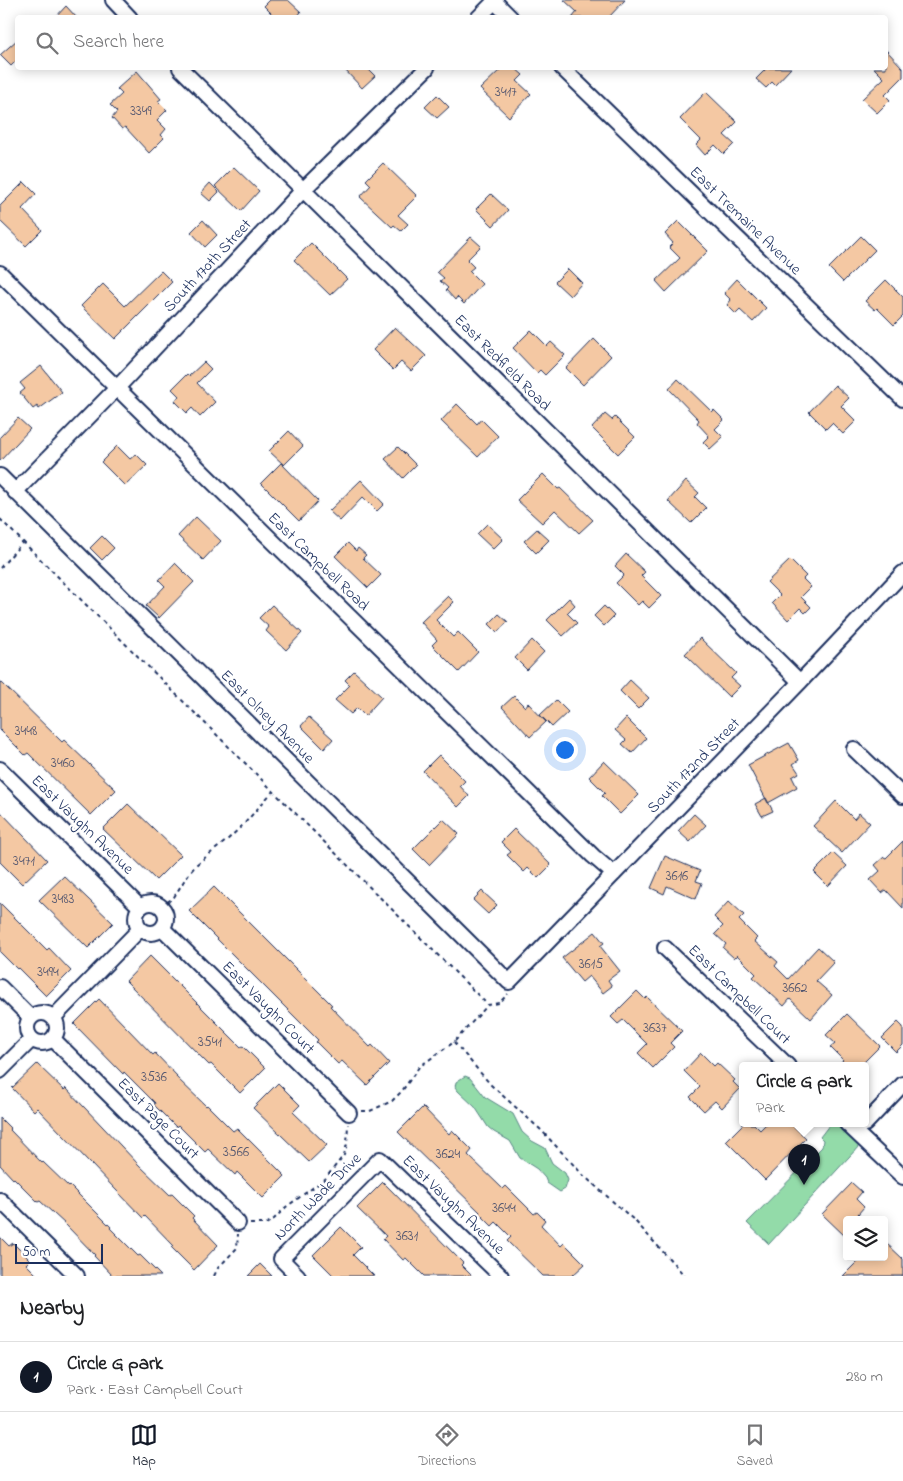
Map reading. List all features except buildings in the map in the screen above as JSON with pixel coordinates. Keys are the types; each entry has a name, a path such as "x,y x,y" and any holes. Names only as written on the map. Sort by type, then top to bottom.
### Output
{"street":[{"path":"112,0 127,15"},
{"path":"481,15 494,0 508,15"},
{"name":"East Redfield Road","path":"182,70 800,682"},
{"name":"South 170th Street","path":"15,492 116,389 303,190 426,70"},
{"name":"East Tremaine Avenue","path":"564,70 903,399"},
{"name":"East Campbell Road","path":"0,273 593,856 614,874"},
{"name":"East Olney Avenue","path":"0,476 509,982"},
{"name":"South 172nd Street","path":"509,982 903,573"},
{"path":"854,750 903,796"},
{"name":"East Vaughn Avenue","path":"0,769 140,907"},
{"path":"151,903 161,907 165,912 166,919 162,928 151,933 140,929 136,917 140,907 151,903"},
{"name":"East Vaughn Court","path":"162,928 349,1112"},
{"path":"54,1018 140,929"},
{"name":"East Campbell Court","path":"665,948 784,1062"},
{"path":"0,987 31,1018"},
{"path":"44,1013 54,1018 58,1029 53,1039 46,1043 40,1043 32,1039 28,1034 28,1023 37,1014 44,1013"},
{"path":"0,1071 32,1039"},
{"name":"East Page Court","path":"53,1039 238,1224"},
{"path":"869,1116 903,1084"},
{"path":"859,1127 903,1177"},
{"name":"East Vaughn Avenue","path":"380,1159 501,1276"},
{"name":"North Wade Drive","path":"298,1276 281,1259 380,1159"},
{"path":"0,1200 77,1276"}],"path":[{"path":"0,519 488,1005 454,1042 419,1067 402,1091 392,1101 370,1111 349,1112 347,1144 344,1155 325,1179 266,1224 238,1224 237,1248 218,1268 214,1276"},
{"path":"0,568 23,542"},
{"path":"161,907 174,897 197,864 244,824 272,791"},
{"path":"454,1042 491,1085 541,1130 583,1175 635,1221 684,1276"}],"green space":[{"path":"465,1076 470,1078 485,1097 513,1114 522,1132 532,1141 545,1148 552,1163 565,1173 568,1180 565,1189 560,1192 547,1183 537,1169 520,1158 510,1141 488,1127 475,1107 455,1087 456,1082"},
{"path":"828,1127 839,1127 860,1145 769,1244 747,1223 822,1147 823,1140 820,1137"}],"place":[{"name":"Circle G park","path":"804,1185"}]}
